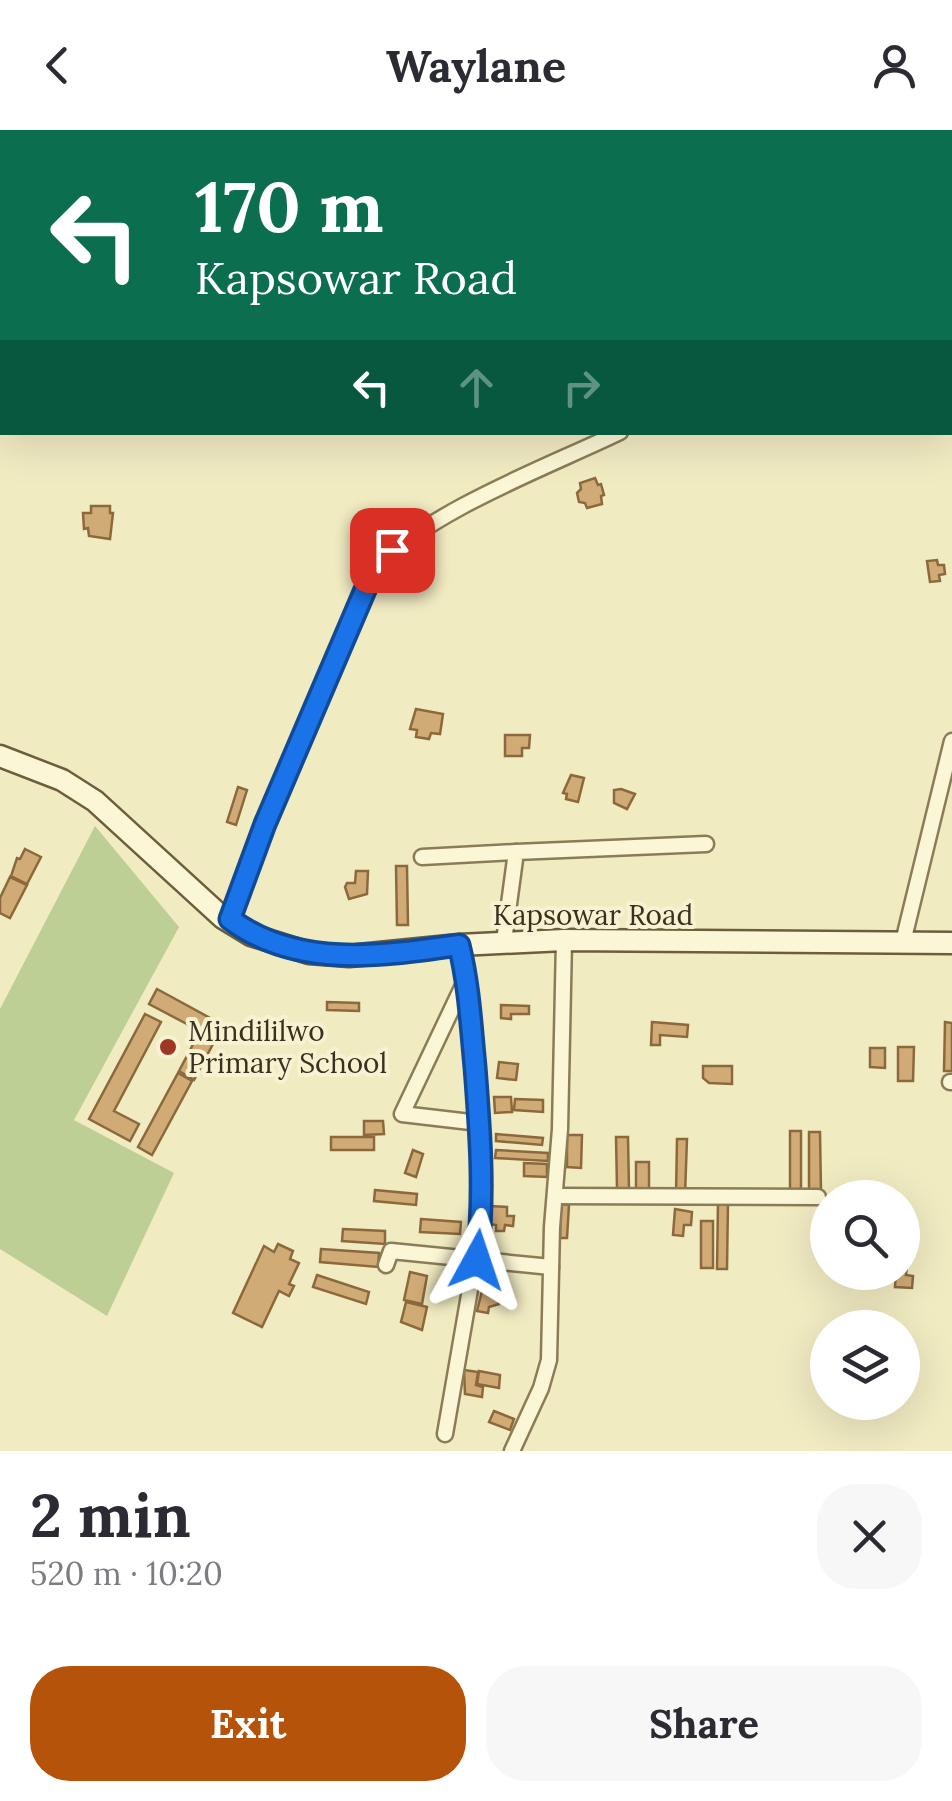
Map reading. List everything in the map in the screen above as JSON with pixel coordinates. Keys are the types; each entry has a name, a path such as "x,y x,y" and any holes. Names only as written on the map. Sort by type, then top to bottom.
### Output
{"main road":[{"name":"Kapsowar Road","path":"0,756 62,780 95,801 208,905 251,935 309,952 349,956 564,940 952,943"}],"street":[{"path":"230,919 265,824 374,569 392,550 468,504 614,435"},
{"path":"903,942 952,741"},
{"path":"422,857 706,844"},
{"path":"504,942 516,852"},
{"path":"512,1451 541,1388 549,1360 564,940"},
{"path":"445,1434 481,1226 480,1123 467,977 459,945"},
{"path":"467,977 402,1114 480,1123"},
{"path":"555,1196 810,1197"},
{"path":"386,1265 391,1251 550,1267"}],"green space":[{"path":"95,826 179,927 74,1120 174,1173 107,1316 0,1249 0,1009"}],"building":[{"path":"595,478 604,495 602,504 587,508 579,502 577,493 580,483"},
{"path":"91,506 110,506 110,539 89,536 88,528 84,529 83,513 91,513"},
{"path":"937,560 938,565 944,565 945,574 939,575 940,581 930,582 927,561"},
{"path":"416,709 443,714 440,734 431,733 429,739 416,737 417,730 410,729"},
{"path":"505,735 530,735 529,748 522,748 522,756 505,756"},
{"path":"571,775 584,778 578,802 566,799 567,794 563,793"},
{"path":"238,787 247,790 236,825 227,822"},
{"path":"614,790 635,794 627,809 614,803"},
{"path":"25,849 41,857 27,884 11,876"},
{"path":"396,866 407,866 408,925 397,925"},
{"path":"356,871 368,871 367,894 349,899 345,887 355,883"},
{"path":"10,877 27,885 10,918 0,913 0,898"},
{"path":"157,989 223,1025 194,1080 179,1071 200,1031 149,1004"},
{"path":"327,1002 359,1003 359,1011 327,1010"},
{"path":"501,1005 529,1006 529,1014 501,1018"},
{"path":"145,1014 161,1022 114,1111 139,1124 130,1141 89,1119"},
{"path":"652,1022 688,1025 687,1037 660,1035 660,1045 651,1045"},
{"path":"945,1022 952,1023 952,1071 944,1071"},
{"path":"898,1047 914,1047 913,1081 898,1081"},
{"path":"870,1048 885,1048 885,1068 870,1067"},
{"path":"499,1062 518,1064 516,1080 497,1078"},
{"path":"703,1066 732,1066 732,1084 709,1083 703,1078"},
{"path":"178,1073 192,1081 152,1155 138,1147"},
{"path":"494,1097 511,1097 512,1112 495,1113"},
{"path":"515,1099 543,1100 543,1112 514,1110"},
{"path":"364,1121 383,1121 384,1134 364,1135"},
{"path":"790,1131 801,1131 801,1192 790,1192"},
{"path":"809,1132 820,1132 821,1180 810,1180 809,1191"},
{"path":"496,1134 543,1138 542,1145 496,1141"},
{"path":"567,1135 582,1135 581,1168 567,1167"},
{"path":"331,1137 374,1137 374,1150 331,1150"},
{"path":"616,1137 628,1137 629,1189 617,1189"},
{"path":"677,1139 687,1139 685,1195 676,1195"},
{"path":"413,1150 423,1154 416,1177 405,1173"},
{"path":"496,1150 548,1153 548,1161 495,1158"},
{"path":"636,1162 649,1162 649,1190 636,1190"},
{"path":"524,1163 547,1164 547,1177 524,1176"},
{"path":"375,1190 417,1194 416,1205 374,1201"},
{"path":"718,1202 728,1202 727,1269 717,1269"},
{"path":"561,1204 569,1205 567,1238 560,1238"},
{"path":"490,1206 507,1207 507,1216 514,1216 513,1226 505,1225 504,1231 496,1231 496,1225 489,1224"},
{"path":"675,1209 692,1212 691,1225 684,1225 683,1236 673,1235"},
{"path":"421,1219 461,1222 460,1234 420,1232"},
{"path":"701,1221 713,1221 713,1268 701,1268"},
{"path":"343,1229 385,1231 385,1244 342,1241"},
{"path":"278,1244 293,1251 290,1259 299,1263 289,1284 294,1286 289,1296 279,1291 262,1327 233,1313 264,1246 274,1252"},
{"path":"321,1249 379,1253 378,1267 320,1262"},
{"path":"410,1272 427,1276 422,1304 404,1300"},
{"path":"317,1275 369,1292 366,1304 313,1287"},
{"path":"482,1291 500,1294 499,1304 489,1307 488,1313 477,1311"},
{"path":"406,1302 427,1307 422,1330 401,1322"},
{"path":"464,1370 478,1372 476,1385 483,1387 482,1397 465,1394"},
{"path":"479,1371 500,1375 499,1388 477,1384"},
{"path":"494,1411 514,1419 510,1430 489,1422"}],"place":[{"name":"Mindililwo Primary School","path":"168,1047"}],"route":[{"path":"392,550 374,569 265,824 230,919 251,935 309,952 349,956 459,945 467,977 480,1123 481,1226 477,1260"}]}
